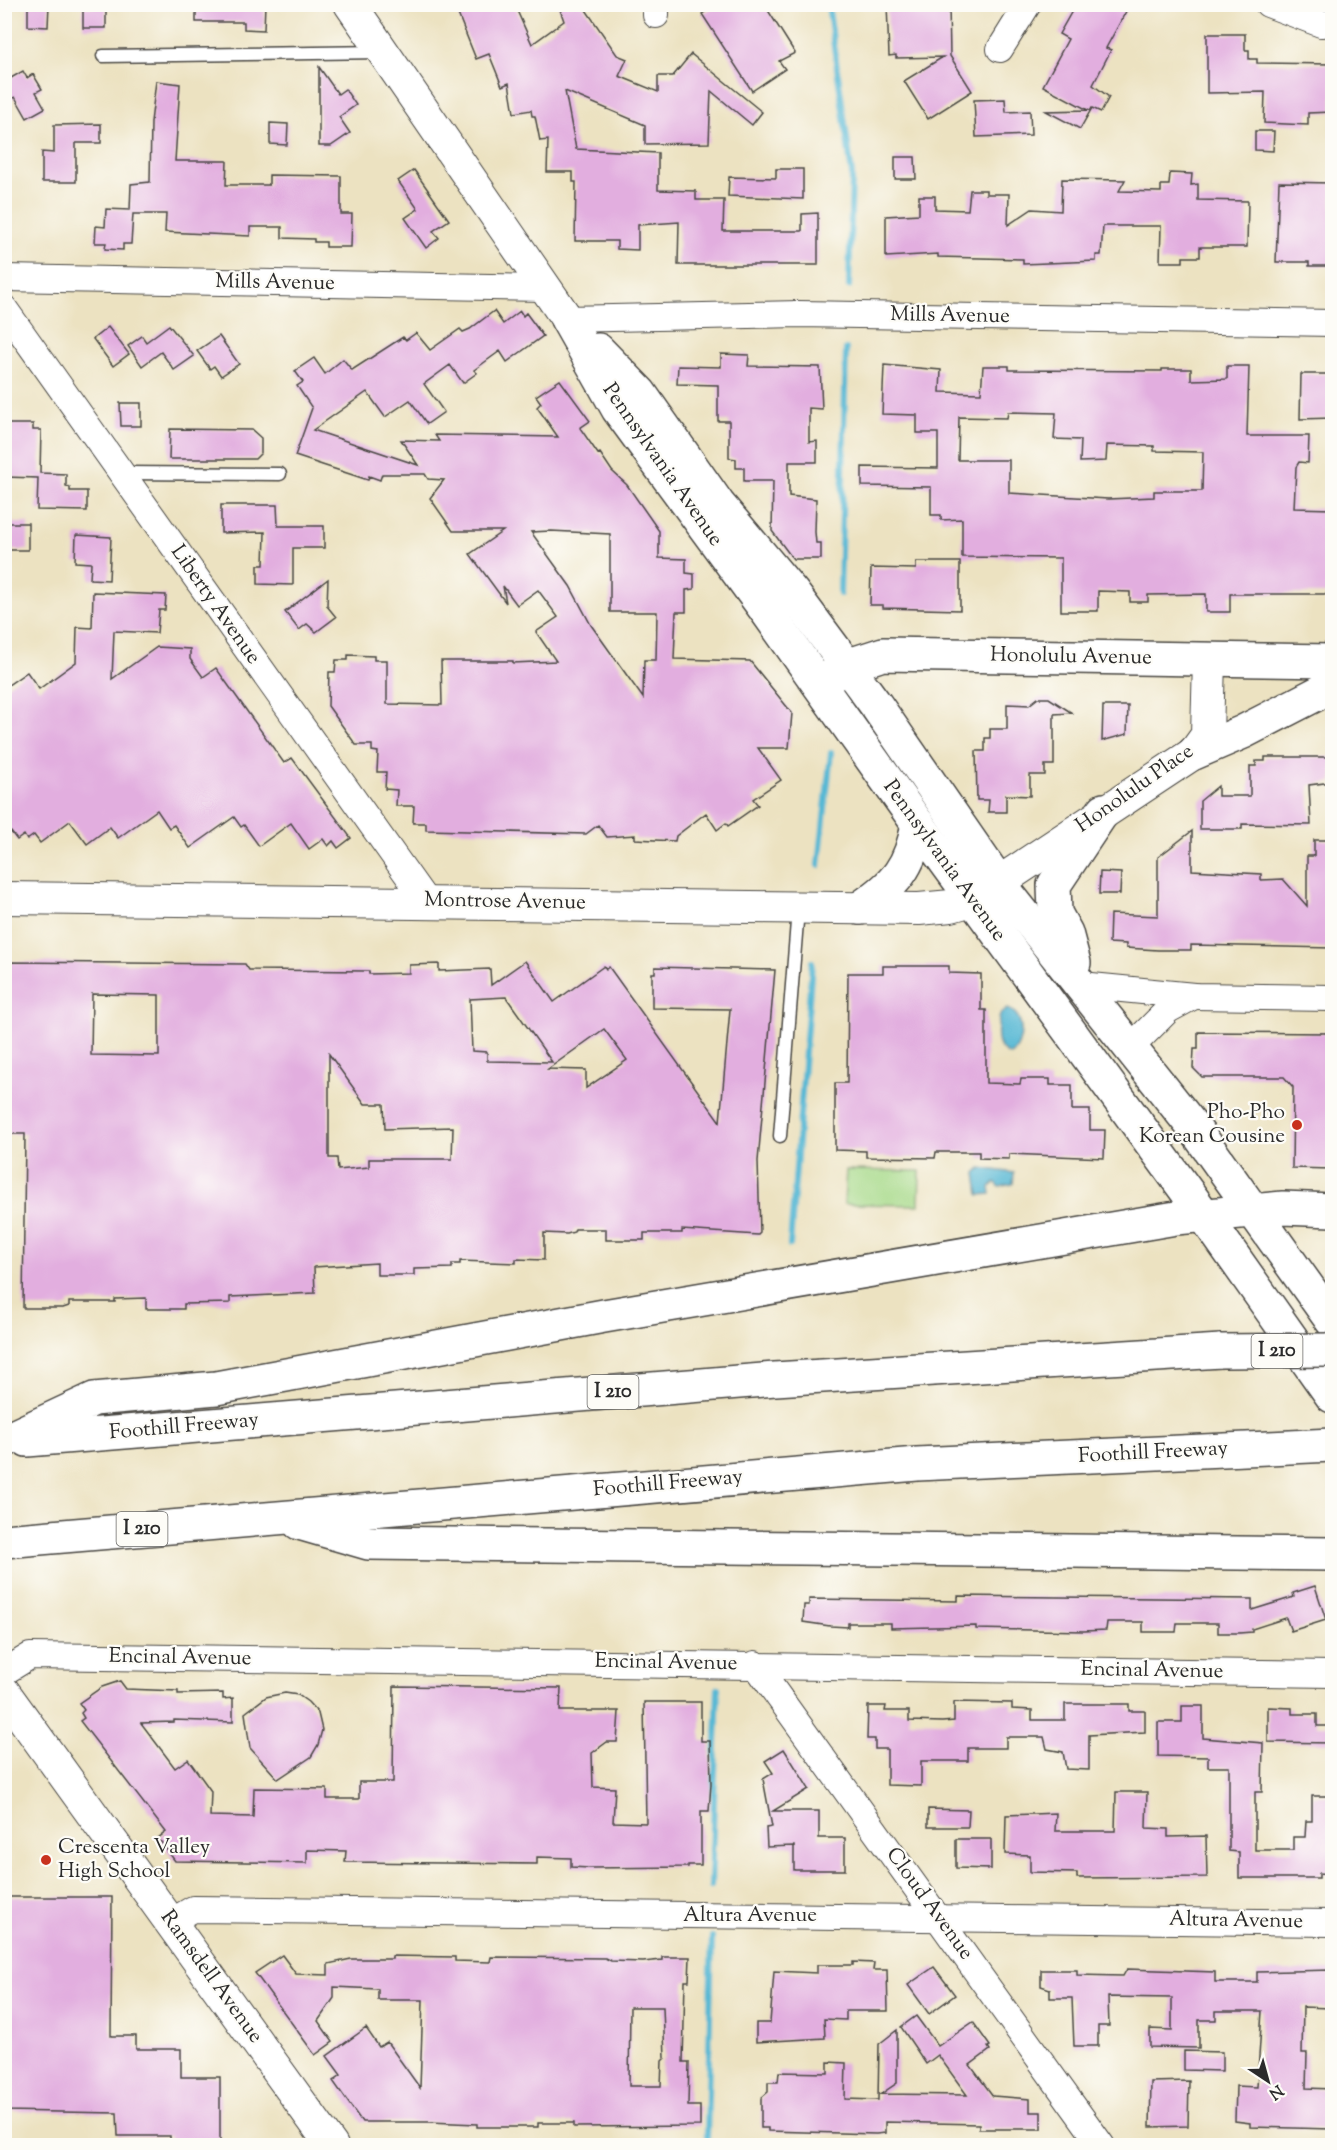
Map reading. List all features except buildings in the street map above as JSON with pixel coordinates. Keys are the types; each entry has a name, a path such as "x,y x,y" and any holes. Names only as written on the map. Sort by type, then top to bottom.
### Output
{"main road":[{"name":"Pennsylvania Avenue","path":"567,319 640,393 717,504 792,592 876,705 986,892 1093,1066 1204,1215 1332,1396"},
{"name":"Pennsylvania Avenue","path":"567,319 618,409 918,824 1081,985 1194,1128 1332,1321"},
{"name":"Honolulu Avenue","path":"818,685 846,666 883,654 1332,662"},
{"path":"1194,753 1243,732 1332,686"},
{"path":"1081,985 1066,933 1055,913 1054,885 1104,810"},
{"path":"860,908 879,895 909,861 918,824"},
{"path":"1093,1066 1120,1078 1136,1092 1164,1128 1173,1133 1194,1128"},
{"path":"4,1441 94,1399 216,1388 604,1316 1204,1215 1283,1208 1332,1210"},
{"name":"Foothill Freeway","path":"4,1441 775,1379 1221,1351 1332,1350"},
{"name":"Foothill Freeway","path":"4,1541 916,1464 1320,1446"},
{"path":"280,1518 368,1543 1332,1554"}],"street":[{"name":"Pennsylvania Avenue","path":"350,4 567,319"},
{"path":"1000,49 1028,4"},
{"path":"1268,4 1321,24 1332,23"},
{"name":"Mills Avenue","path":"4,278 546,288"},
{"name":"Liberty Avenue","path":"4,308 426,901"},
{"name":"Mills Avenue","path":"567,319 799,314 1332,322"},
{"name":"Honolulu Place","path":"986,892 1104,810 1194,753 1207,735 1209,660"},
{"name":"Montrose Avenue","path":"4,898 426,901 935,909 986,892"},
{"path":"1081,985 1194,996 1332,998"},
{"path":"1130,1048 1162,1015 1194,996"},
{"name":"Encinal Avenue","path":"4,1672 30,1656 755,1664 1332,1674"},
{"name":"Cloud Avenue","path":"755,1664 1102,2145"},
{"name":"Ramsdell Avenue","path":"4,1692 332,2145"},
{"name":"Altura Avenue","path":"171,1922 192,1909 1332,1923"}],"lane":[{"path":"103,56 384,52"},
{"path":"122,473 280,474"},
{"path":"780,1136 798,907"}],"green space":[{"path":"846,1170 920,1171 919,1205 844,1204"}],"water":[{"path":"1007,1009 1017,1016 1021,1030 1019,1044 1011,1055 1002,1049 998,1038 1000,1015"},
{"path":"981,1168 1014,1173 1013,1184 1000,1187 995,1182 990,1187 991,1194 979,1195 976,1173"}],"waterway":[{"path":"828,4 852,174 849,286"},
{"path":"840,594 846,349"},
{"path":"819,865 831,753"},
{"path":"790,1245 812,962"},
{"path":"711,1886 718,1688"},
{"path":"707,2137 712,1937"}],"place":[{"name":"Pho-Pho Korean Cousine","path":"1297,1125"},
{"name":"Crescenta Valley High School","path":"46,1860"}]}
